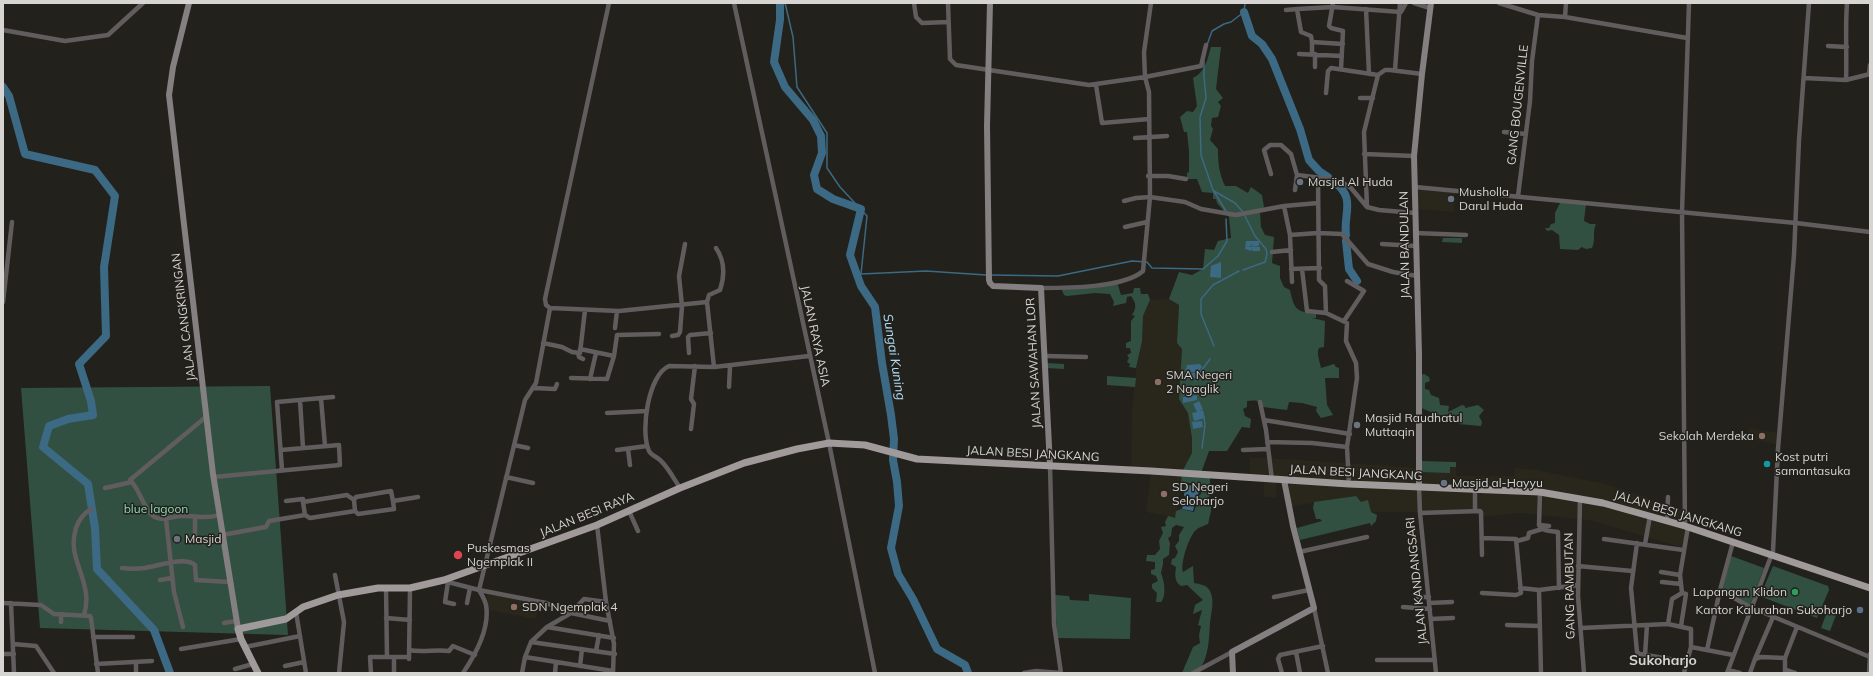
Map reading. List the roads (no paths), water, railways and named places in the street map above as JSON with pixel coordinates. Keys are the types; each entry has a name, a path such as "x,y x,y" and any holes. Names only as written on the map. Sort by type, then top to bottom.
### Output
{"main road":[{"name":"JALAN BESI RAYA","path":"238,629 286,619 308,605 359,590 410,588 446,581 485,564 597,525 680,488 744,463 797,448 829,443 858,444 899,455"},
{"name":"JALAN BESI JANGKANG","path":"899,455 917,459 1151,471 1272,480 1540,492 1580,498 1650,516 1870,588"},
{"path":"238,629 241,639 258,673"}],"street":[{"path":"3,30 65,41 108,35 143,3"},
{"name":"JALAN CANGKRINGAN","path":"189,3 173,67 169,95 214,477 229,582 238,629"},
{"path":"609,3 545,299 546,305 550,308 617,311 682,306 707,302"},
{"name":"JALAN RAYA ASIA","path":"734,3 829,443 875,673"},
{"path":"914,3 916,17 922,22 948,22"},
{"path":"948,3 951,61 960,66 1096,85 1200,66 1206,45"},
{"name":"JALAN SAWAHAN LOR","path":"990,3 987,126 990,283 993,286 1041,288 1046,356 1054,624 1061,673"},
{"path":"1041,288 1097,286 1138,276 1144,268 1150,197 1148,176 1150,137 1149,92 1145,76 1144,52 1150,3"},
{"path":"1395,70 1400,3"},
{"path":"1286,10 1333,5 1399,12 1404,9 1406,3"},
{"path":"1414,3 1431,5"},
{"path":"1499,3 1538,15 1687,38"},
{"path":"1565,18 1566,3"},
{"path":"1681,626 1686,594 1682,593 1680,575 1686,527 1682,212 1689,3"},
{"path":"1740,673 1728,671 1750,607 1772,555 1796,223 1809,3"},
{"path":"1846,80 1847,47 1845,36 1847,3"},
{"path":"1333,5 1329,26 1331,28 1342,30 1342,69"},
{"name":"JALAN BANDULAN","path":"1419,487 1414,156 1422,74 1431,5"},
{"path":"1297,9 1301,32 1311,36 1315,67"},
{"path":"1366,9 1369,74"},
{"name":"GANG BOUGENVILLE","path":"1518,196 1538,15"},
{"path":"1312,42 1343,44"},
{"path":"1828,46 1847,47"},
{"path":"1299,54 1342,56"},
{"path":"1804,78 1846,80 1870,74 1870,65"},
{"path":"1326,93 1328,71 1331,68 1378,75 1385,70 1422,74"},
{"path":"1367,207 1364,132 1378,75"},
{"path":"1096,85 1102,123 1149,119"},
{"path":"1360,98 1373,98"},
{"path":"1504,132 1526,134"},
{"path":"1135,138 1168,136"},
{"path":"1271,174 1264,150 1270,145 1281,145 1291,154 1297,175 1295,190"},
{"path":"1364,154 1414,156"},
{"path":"1297,175 1330,179 1345,184 1351,188 1367,207 1379,210 1415,213"},
{"path":"1148,176 1168,176 1186,179"},
{"path":"1318,178 1320,282 1325,286 1326,313"},
{"path":"1415,187 1796,223 1870,232"},
{"path":"1124,201 1150,197 1185,202 1201,209 1222,214 1240,214 1284,206 1318,203"},
{"path":"1284,206 1290,235 1292,282"},
{"path":"3,302 12,222"},
{"path":"1125,227 1147,222"},
{"path":"1290,235 1318,233 1344,235 1364,260 1380,269 1417,276"},
{"path":"1416,233 1466,234"},
{"path":"672,336 678,335 680,332 682,306 679,276 685,244"},
{"path":"1382,244 1416,246"},
{"path":"714,367 707,302 709,295 720,290 723,274 723,260 716,248"},
{"path":"1272,252 1291,250"},
{"path":"1291,269 1320,268"},
{"path":"1302,269 1307,311 1326,313 1346,322"},
{"path":"1347,281 1364,291 1346,322 1346,341 1356,363 1357,378 1347,447 1349,484"},
{"path":"463,673 475,655 486,620 486,604 479,590 525,400 534,388 550,308"},
{"path":"584,359 579,357 585,310"},
{"path":"615,328 617,311"},
{"path":"689,354 689,336 711,333"},
{"path":"571,378 607,379 614,356 618,334 659,334"},
{"path":"543,343 580,352 614,356"},
{"path":"590,379 596,353"},
{"path":"680,488 662,461 650,454 647,446 647,411 650,394 662,370 669,366 730,366 810,356"},
{"path":"1046,356 1086,357"},
{"path":"691,428 694,404 692,399 695,366"},
{"path":"729,387 730,366"},
{"path":"534,388 555,389 557,384"},
{"path":"282,470 277,402 333,397"},
{"path":"321,398 325,446"},
{"path":"300,400 303,448"},
{"path":"1260,402 1264,420 1272,480"},
{"path":"608,413 647,411"},
{"path":"207,416 130,480 152,516 166,519 182,516 206,519 219,515"},
{"path":"1264,420 1350,434"},
{"path":"1267,442 1312,443 1347,447"},
{"path":"214,477 340,465 339,445 281,450"},
{"path":"514,445 528,448"},
{"path":"617,450 647,446"},
{"path":"628,449 630,465"},
{"path":"1243,450 1268,449"},
{"path":"506,477 533,483"},
{"path":"1284,480 1299,552 1314,608 1328,673"},
{"path":"105,488 132,482"},
{"name":"JALAN KANDANGSARI","path":"1419,487 1420,513 1436,673"},
{"path":"1475,489 1475,511"},
{"path":"222,535 266,528 268,521 304,515 310,518 355,511 358,514 394,509 391,491 356,497 354,500"},
{"path":"302,492 304,515"},
{"path":"1540,492 1541,527"},
{"path":"286,501 347,495 354,500 355,511"},
{"path":"393,501 418,497"},
{"path":"1667,521 1668,497"},
{"name":"GANG RAMBUTAN","path":"1580,498 1578,586 1584,673"},
{"path":"84,615 86,593 74,552 73,541 78,523 83,514 91,509"},
{"path":"629,511 638,531"},
{"path":"1420,513 1480,511 1482,514 1482,555"},
{"path":"1645,544 1650,516"},
{"path":"195,518 195,536"},
{"path":"166,519 172,578 183,627"},
{"path":"525,657 595,667 613,672 615,654 614,638 606,602 597,525"},
{"path":"1482,538 1514,538 1517,541 1528,538 1529,533 1541,527 1550,526"},
{"path":"1541,527 1558,532 1559,588"},
{"path":"1299,552 1367,537"},
{"path":"1604,539 1684,550"},
{"path":"1482,593 1516,595 1521,593 1517,541"},
{"path":"1707,650 1720,590 1733,542"},
{"path":"1636,543 1631,588 1637,652 1645,655 1687,662"},
{"path":"122,568 146,568 171,562 193,563 195,565 195,578 197,580 229,582"},
{"path":"1578,566 1632,571"},
{"path":"1661,572 1680,575"},
{"path":"335,576 344,622 340,673"},
{"path":"160,580 172,578"},
{"path":"454,604 445,602 446,581 479,590 546,603 571,613 610,621"},
{"path":"1662,582 1681,584"},
{"path":"1520,588 1539,590 1578,586"},
{"path":"386,588 387,657"},
{"path":"371,673 370,657 409,658 410,588"},
{"path":"467,603 470,588"},
{"path":"1274,597 1309,590"},
{"path":"1539,590 1541,673"},
{"path":"1720,590 1750,607 1870,656 1869,673"},
{"path":"1668,624 1672,599 1682,593"},
{"path":"1418,597 1429,600 1452,602"},
{"path":"522,673 525,657 532,642 547,627 571,613 584,599 606,602"},
{"path":"3,603 41,605 54,614 90,616 92,618 98,673"},
{"path":"11,603 14,673"},
{"path":"1403,607 1430,609"},
{"path":"1193,673 1314,608"},
{"path":"296,612 306,673"},
{"path":"61,614 61,622"},
{"path":"1750,673 1773,617"},
{"path":"386,618 410,620"},
{"path":"1431,619 1453,618"},
{"path":"224,623 236,621"},
{"path":"1581,628 1668,624 1692,629 1691,647 1684,673"},
{"path":"1507,625 1540,626"},
{"path":"1645,655 1647,625"},
{"path":"547,627 614,638"},
{"path":"1795,673 1785,671 1785,658 1797,627"},
{"path":"596,651 599,635"},
{"path":"245,647 300,636"},
{"path":"93,637 133,637"},
{"path":"181,649 241,639"},
{"path":"532,642 615,654"},
{"path":"13,644 36,646 54,673"},
{"path":"409,650 421,652 438,649 449,651 453,646 475,655"},
{"path":"1282,673 1278,656 1323,646"},
{"path":"1691,647 1733,655"},
{"path":"580,666 582,649"},
{"path":"1232,652 1233,673"},
{"path":"1296,652 1300,673"},
{"path":"3,654 14,654"},
{"path":"1755,659 1761,656 1785,658"},
{"path":"394,657 394,673"},
{"path":"1377,660 1435,660"},
{"path":"96,664 152,661"},
{"path":"285,666 304,662"},
{"path":"555,673 556,662"},
{"path":"136,663 136,673"},
{"path":"235,669 253,664"},
{"path":"594,673 595,667"},
{"path":"1024,673 1036,671 1061,673"}],"water":[{"path":"1246,241 1259,241 1259,246 1252,246 1252,243 1251,246 1260,247 1260,251 1252,251 1252,248 1251,251 1245,249"},
{"path":"1221,262 1221,278 1210,277 1211,266"},
{"path":"1200,364 1202,367 1198,372 1185,372 1187,365"},
{"path":"1185,373 1197,373 1196,378 1185,379"},
{"path":"1197,388 1197,393 1183,395 1182,389"},
{"path":"1197,395 1197,400 1183,403 1183,397"},
{"path":"1199,401 1203,409 1199,411 1203,410 1205,418 1194,421 1192,413 1197,412 1193,404"},
{"path":"1202,421 1203,427 1193,429 1192,422"},
{"path":"1185,485 1198,486 1200,488 1198,495 1194,498 1184,496"},
{"path":"1184,501 1195,502 1193,511 1182,509"}],"waterway":[{"name":"Sungai Kuning","path":"780,3 780,20 774,62 785,87 813,120 821,136 822,153 814,175 817,189 833,199 861,209 850,255 861,286 875,307 894,439 893,460 899,506 891,548 898,574 913,599 937,649 965,665 968,673"},
{"path":"785,3 793,37 797,87 827,133 827,168 840,187 867,216 861,274 926,271 986,275"},
{"path":"1207,45 1212,31 1231,22 1244,12 1245,3"},
{"path":"1244,12 1252,36 1262,44 1272,59 1300,129 1309,160 1319,171 1328,177"},
{"path":"1204,62 1206,98 1200,117 1201,155 1213,190 1226,211"},
{"path":"3,87 9,96 25,154 95,170 115,196 104,267 106,336 79,364 91,401 93,415 68,419 49,426 43,447 88,484 95,528 97,569 154,630 170,673"},
{"path":"1333,181 1340,187 1347,200 1346,235"},
{"path":"1214,191 1235,203 1243,212"},
{"path":"1243,270 1265,262 1267,254 1266,249 1255,236 1245,216"},
{"path":"991,275 1058,276 1132,261 1147,262 1152,268 1203,269 1218,256 1227,241 1226,219"},
{"path":"1346,241 1349,269 1357,281"},
{"path":"1214,346 1201,314 1201,299 1213,285 1239,271"},
{"path":"1196,381 1210,359"},
{"path":"1202,448 1205,425 1204,417"}],"place":[{"name":"Masjid Al Huda","path":"1300,182"},
{"name":"Musholla Darul Huda","path":"1451,199"},
{"name":"SMA Negeri 2 Ngaglik","path":"1158,382"},
{"name":"Masjid Raudhatul Muttaqin","path":"1357,425"},
{"name":"Sekolah Merdeka","path":"1762,436"},
{"name":"Kost putri samantasuka","path":"1767,464"},
{"name":"Masjid al-Hayyu","path":"1444,483"},
{"name":"SD Negeri Seloharjo","path":"1164,494"},
{"name":"Masjid","path":"177,539"},
{"name":"Puskesmas Ngemplak II","path":"458,555"},
{"name":"Lapangan Klidon","path":"1795,592"},
{"name":"SDN Ngemplak 4","path":"514,607"},
{"name":"Kantor Kalurahan Sukoharjo","path":"1860,610"}],"district":[{"name":"Sukoharjo","path":"1663,661"}],"park label":[{"name":"blue lagoon","path":"156,509"}]}
